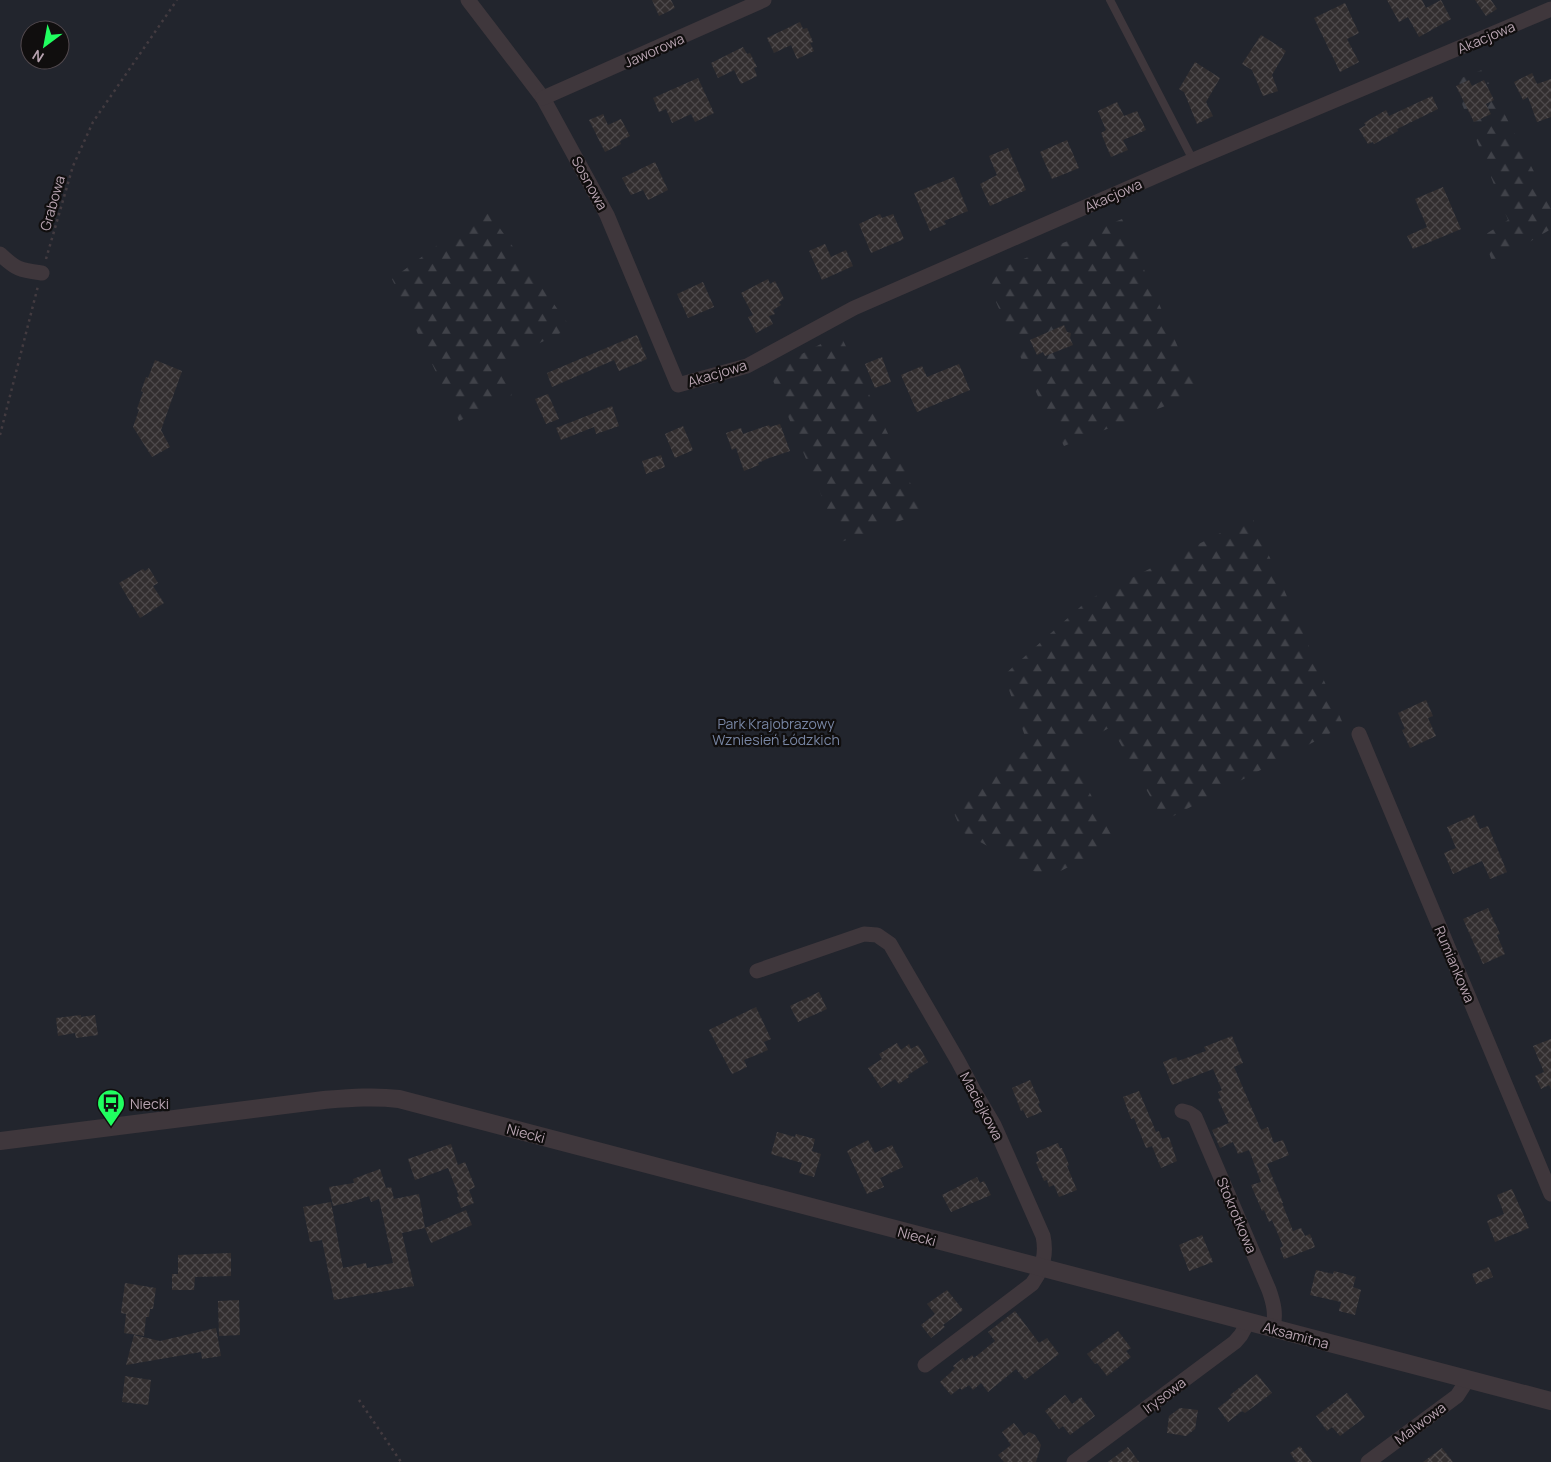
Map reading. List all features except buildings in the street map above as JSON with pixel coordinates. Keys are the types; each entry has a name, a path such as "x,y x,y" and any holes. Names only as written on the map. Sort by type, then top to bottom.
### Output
{"street":[{"name":"Sosnowa","path":"468,0 543,98 607,215 678,385"},
{"name":"Jaworowa","path":"543,98 764,0"},
{"name":"Akacjowa","path":"678,385 747,366 854,308 1193,160 1551,9"},
{"path":"0,254 12,266 20,270 42,273"},
{"name":"Rumiankowa","path":"1359,734 1551,1194"},
{"name":"Maciejkowa","path":"757,971 864,934 876,935 890,944 994,1124 1043,1236 1044,1254 1041,1268 1036,1278 1026,1290 925,1365"},
{"name":"Niecki","path":"0,1141 314,1101 378,1097 408,1102 1041,1268"},
{"name":"Stokrotkowa","path":"1182,1111 1195,1117 1269,1290 1274,1304 1273,1328"},
{"name":"Aksamitna","path":"1041,1268 1551,1401"},
{"name":"Irysowa","path":"1074,1462 1235,1342 1248,1322"},
{"name":"Malwowa","path":"1368,1462 1457,1396 1468,1379"}],"lane":[{"path":"1110,0 1193,160"}],"path":[{"name":"Grabowa","path":"0,435 42,273 73,166 93,122 178,0"},
{"path":"358,1400 401,1462"}],"green space":[{"name":"Park Krajobrazowy Wzniesień Łódzkich","path":"0,0 1551,0 1551,1462 0,1462"},
{"path":"1482,70 1551,205 1551,229 1493,264 1483,236 1508,220 1453,81"},
{"path":"486,209 571,328 496,364 512,395 459,421 392,279"},
{"path":"1122,219 1198,393 1064,446 1041,403 984,275"},
{"path":"840,334 904,467 922,513 841,542 769,371"},
{"path":"1252,517 1344,726 1164,821 1111,727 1068,750 1116,844 1046,878 962,832 951,806 1029,748 1004,675 1088,600"}],"place":[{"name":"Niecki","path":"111,1127"}]}
